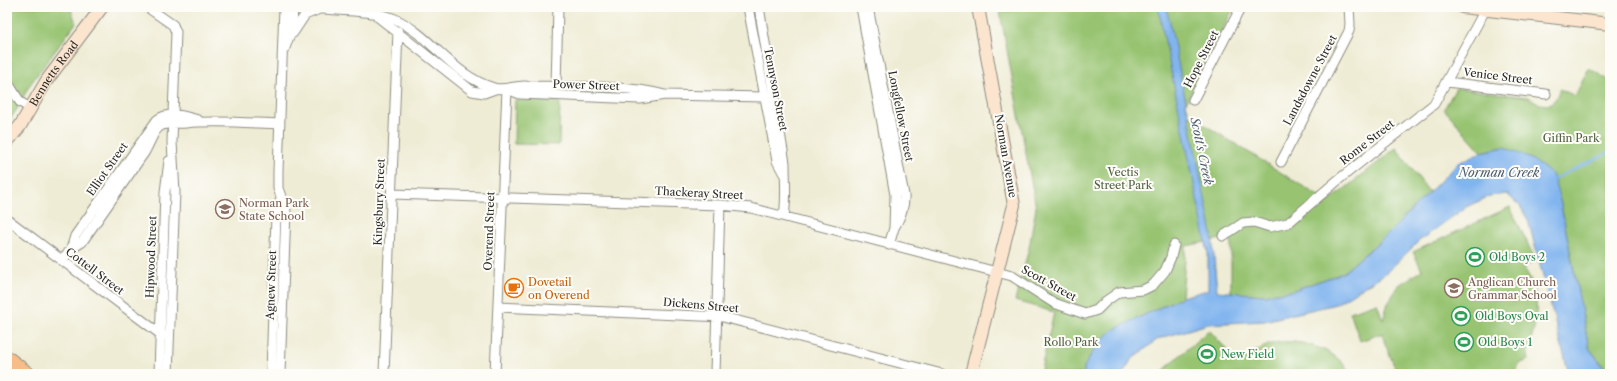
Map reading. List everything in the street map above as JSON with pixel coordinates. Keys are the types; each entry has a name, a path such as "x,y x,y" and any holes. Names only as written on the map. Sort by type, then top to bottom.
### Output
{"main road":[{"path":"7,358 28,374"}],"street":[{"name":"Bennetts Road","path":"7,142 20,126 47,80 102,7"},
{"name":"Hipwood Street","path":"147,7 171,24 175,29 172,142 165,192 159,374"},
{"name":"Agnew Street","path":"280,374 286,211 278,186 284,7"},
{"name":"Agnew Street","path":"283,60 292,28 293,7"},
{"name":"Power Street","path":"302,7 375,14 398,21 476,81 496,89"},
{"path":"556,86 558,7"},
{"name":"Tennyson Street","path":"748,7 777,161 784,174"},
{"name":"Tennyson Street","path":"759,7 784,158 784,174 787,194 784,216"},
{"name":"Longfellow Street","path":"860,7 895,196 894,228 889,245"},
{"name":"Longfellow Street","path":"868,7 904,195 904,205 900,219 894,228"},
{"name":"Norman Avenue","path":"970,374 998,273 1013,212 1014,197 978,7"},
{"name":"Hope Street","path":"1193,100 1241,7"},
{"name":"Landsdowne Street","path":"1281,162 1347,34 1350,24 1349,7"},
{"path":"1462,7 1610,24"},
{"path":"288,40 305,15 318,9"},
{"name":"Rome Street","path":"1223,236 1243,223 1254,222 1270,227 1288,223 1338,180 1434,104 1485,10"},
{"name":"Power Street","path":"375,14 472,91 484,93 496,89 507,89 520,86 556,86 643,90 665,95"},
{"name":"Kingsbury Street","path":"384,374 398,31"},
{"path":"7,81 20,102 30,108"},
{"name":"Venice Street","path":"1447,82 1546,94"},
{"name":"Power Street","path":"507,89 520,94 640,99 665,95 765,97"},
{"name":"Overend Street","path":"495,374 507,89"},
{"name":"Elliot Street","path":"62,261 71,248 75,236 148,131 161,117 173,119"},
{"path":"173,119 280,124"},
{"name":"Hipwood Street","path":"168,374 175,192 172,142"},
{"name":"Thackeray Street","path":"392,194 720,205 751,208 998,273"},
{"name":"Agnew Street","path":"271,374 276,215 281,198"},
{"path":"715,374 720,205"},
{"name":"Cottell Street","path":"7,220 160,335 170,338"},
{"name":"Scott Street","path":"998,273 1016,278 1040,295 1064,308 1088,314 1097,310 1119,292 1143,290 1153,285 1165,271 1174,245"},
{"name":"Dickens Street","path":"498,307 717,316 739,320 942,374"}],"green space":[{"path":"7,7 70,7 76,23 29,86 7,124"},
{"name":"Vectis Street Park","path":"1032,7 1234,7 1186,103 1189,115 1328,202 1396,148 1430,193 1389,233 1343,273 1291,291 1264,295 1231,293 1231,237 1186,246 1182,297 1138,318 1084,367 1084,374 1040,374 1054,312 1015,301 1029,248 1036,208 1000,12"},
{"name":"Giffin Park","path":"1589,68 1610,81 1610,374 1589,348 1560,200 1504,147 1482,152 1444,109 1456,88 1528,97 1540,104 1548,105 1555,100 1560,89 1575,96"},
{"path":"515,100 560,101 559,145 514,144"},
{"name":"Old Boys Oval","path":"1510,207 1536,261 1523,267 1532,283 1536,300 1536,318 1528,351 1529,360 1521,363 1513,374 1380,374 1395,368 1384,341 1383,333 1360,341 1350,312 1377,303 1383,320 1388,303 1399,285 1422,270 1413,252"},
{"path":"1209,330 1238,362 1271,344 1281,342 1304,343 1327,351 1344,365 1349,374 1162,374 1168,366"}],"water":[{"name":"Norman Creek","path":"1158,7 1166,7 1170,22 1212,234 1217,291 1264,295 1291,291 1343,273 1389,233 1458,163 1482,152 1504,147 1533,160 1552,174 1560,200 1589,348 1609,374 1569,374 1528,220 1520,206 1507,194 1490,196 1466,207 1419,241 1386,273 1336,304 1264,321 1208,324 1158,339 1131,360 1123,374 1084,374 1084,367 1097,344 1113,330 1182,297 1208,290 1208,253"}],"waterway":[{"path":"1552,180 1610,152"}],"railway":[{"path":"1605,7 1610,8"}],"place":[{"name":"Norman Park State School","path":"225,209"},
{"name":"Old Boys 2","path":"1475,257"},
{"name":"Dovetail on Overend","path":"514,288"},
{"name":"Anglican Church Grammar School","path":"1454,288"},
{"name":"Old Boys Oval","path":"1461,316"},
{"name":"Old Boys 1","path":"1464,342"},
{"name":"New Field","path":"1207,354"}],"water label":[{"name":"Scott's Creek","path":"1202,151"}],"park label":[{"name":"Rollo Park","path":"1071,342"}]}
